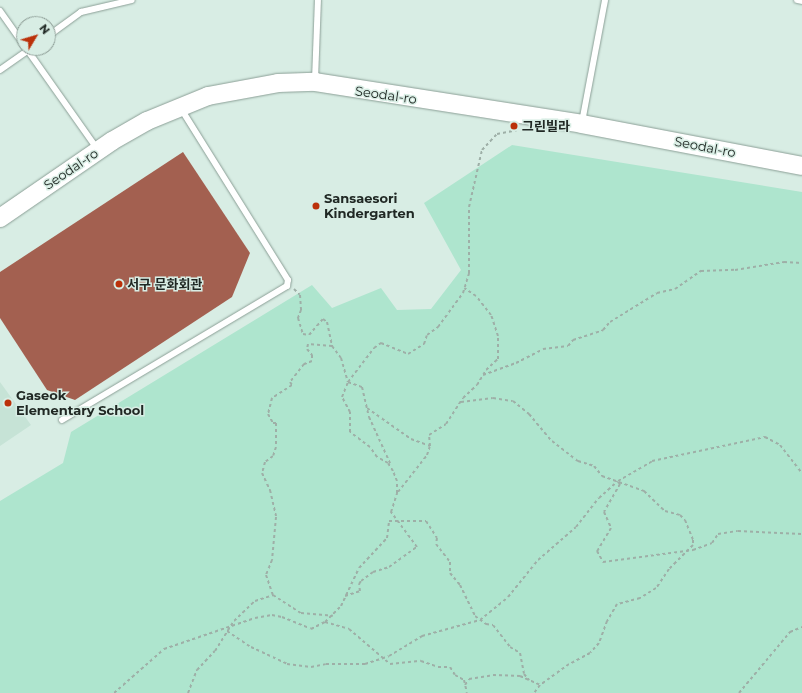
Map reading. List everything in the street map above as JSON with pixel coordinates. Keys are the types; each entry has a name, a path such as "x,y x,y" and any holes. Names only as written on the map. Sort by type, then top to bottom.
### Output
{"street":[{"name":"Seodal-ro","path":"0,218 98,150 147,121 178,106 208,96 244,88 278,83 315,82 582,124 802,166"}],"lane":[{"path":"56,30 81,12 132,0"},
{"path":"315,82 318,0"},
{"path":"582,124 605,0"},
{"path":"797,0 802,1"},
{"path":"0,11 16,33"},
{"path":"0,70 17,56"},
{"path":"33,56 98,150"},
{"path":"62,420 287,286 288,280 178,106"}],"path":[{"path":"393,471 388,463 377,457 370,448 350,432 350,412 342,398 348,382 374,348 381,343 408,354 424,344 427,334 443,321 464,288 469,266 469,207 482,150 497,134 525,130"},
{"path":"483,375 516,363 542,349 568,346 574,340 603,330 610,322 657,293 675,289 701,271 735,270 784,262 802,263"},
{"path":"287,286 296,289 300,295 301,310 298,318 303,334 309,334 323,320 326,322 332,346 341,358 348,382"},
{"path":"345,596 360,591 361,581 373,572 389,568 417,547 391,512 398,492 427,455 430,446 429,435 446,424 461,402 478,385 483,375 498,358 496,326 487,308 464,288"},
{"path":"332,346 308,344 307,349 312,355 312,361 304,364 290,382 292,385 272,398 268,414 273,423 276,423 276,447 273,456 265,462 262,473 274,504 276,517 272,560 266,575 274,595 301,613 333,616"},
{"path":"348,382 362,387 367,408 397,481 398,492"},
{"path":"461,402 493,398 513,401 529,414 552,441 578,461 594,466 602,476 644,491 656,505 685,520 693,540 688,549 669,569 656,588 640,598 617,604 607,620 600,643 590,653 569,664 540,685 534,693"},
{"path":"367,408 411,439 430,446"},
{"path":"227,631 251,647 287,664 311,667 326,664 365,664 383,658 422,636 480,620 508,597 538,560 576,527 599,498 618,481 652,461 765,437 780,445 802,473"},
{"path":"618,481 620,484 604,512 611,528 597,551 603,562 688,549 712,543 718,534 738,531 802,534"},
{"path":"114,693 164,649 272,616 300,622 311,629 325,622 333,616 345,596 358,568 387,538 389,521 426,521 437,538 436,544 450,562 450,573 460,585 475,616 480,620 493,625 510,647 520,653 524,674 529,680"},
{"path":"188,693 197,670 215,651 229,628 255,601 274,595"},
{"path":"325,622 349,629 365,639 390,664 421,661 438,666 450,667 455,675 464,680 467,693"},
{"path":"739,693 790,632 802,627"},
{"path":"465,685 469,679 493,675 520,676 540,685"}],"shaded area":[{"name":"Gaseok Elementary School","path":"0,382 31,425 0,446"}],"green space":[{"path":"512,145 802,192 802,693 0,693 0,501 63,463 71,432 312,285 332,308 381,288 397,310 431,309 461,270 424,203"}],"building":[{"name":"서구 문화회관","path":"183,152 250,253 232,297 75,400 47,390 0,318 0,272"}],"place":[{"name":"그린빌라","path":"514,126"},
{"name":"Sansaesori Kindergarten","path":"316,206"},
{"name":"서구 문화회관","path":"119,284"},
{"name":"Gaseok Elementary School","path":"8,403"}]}
